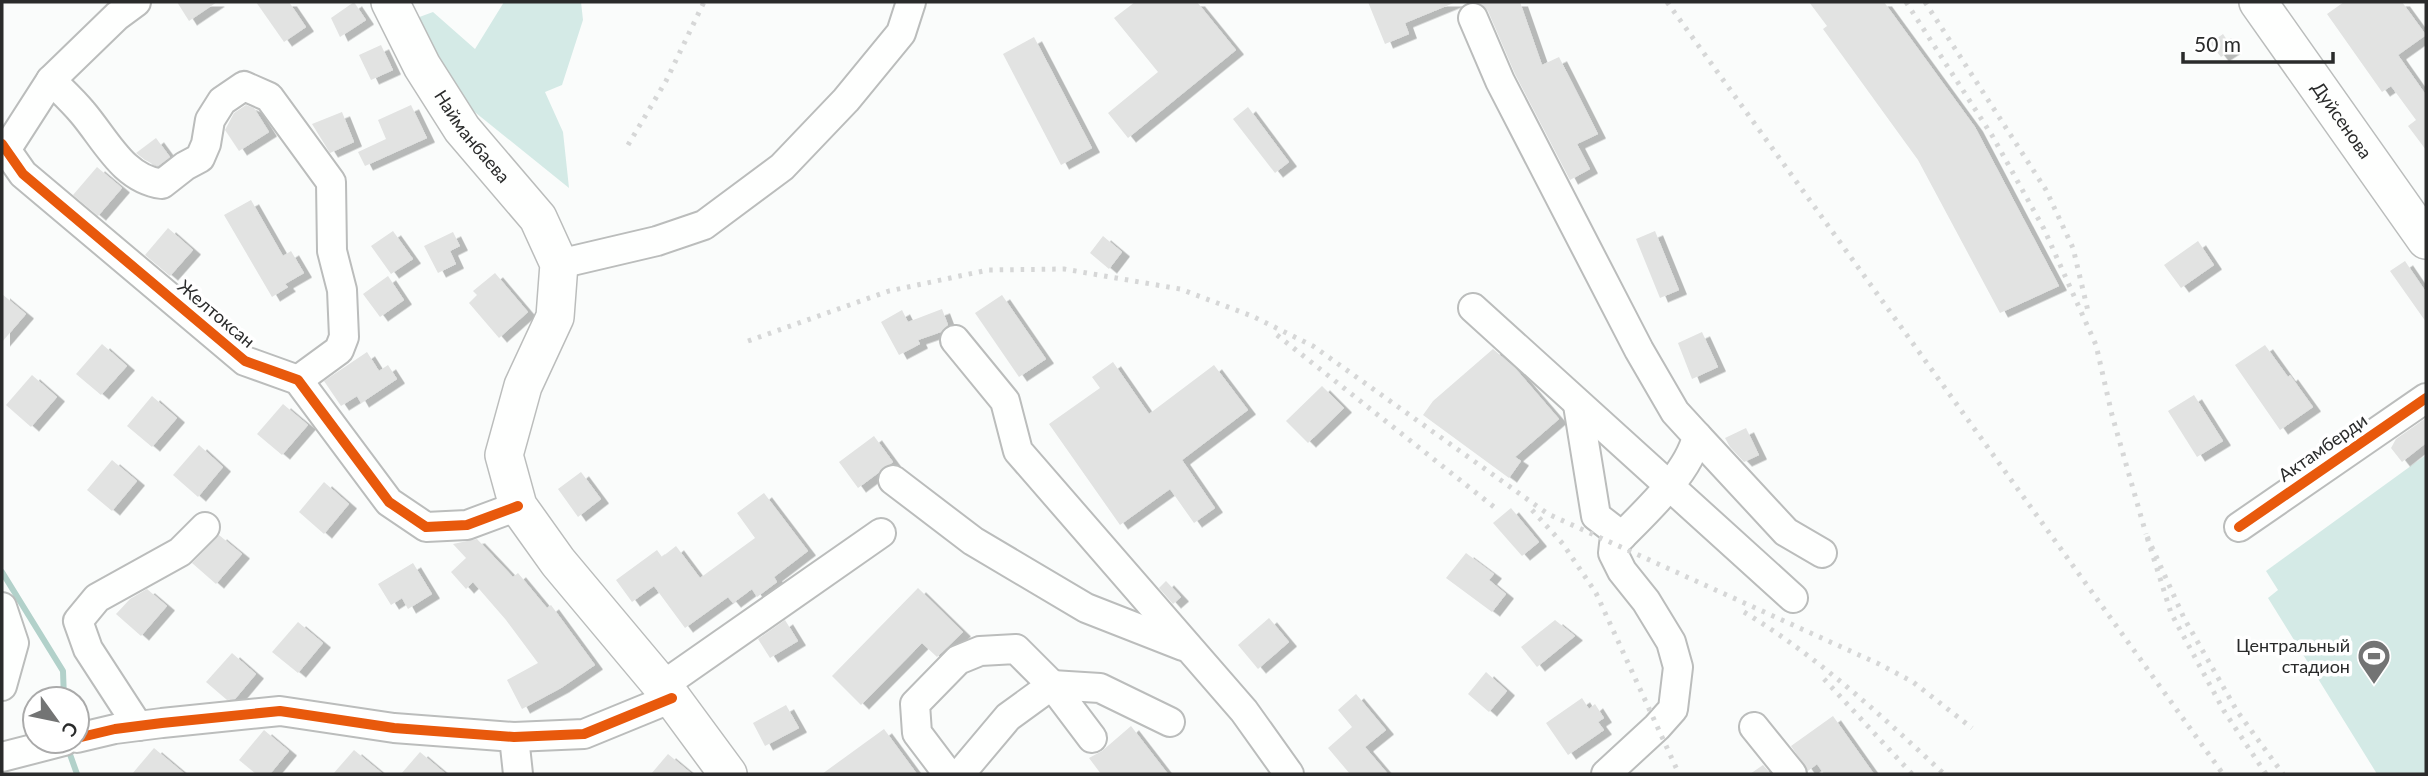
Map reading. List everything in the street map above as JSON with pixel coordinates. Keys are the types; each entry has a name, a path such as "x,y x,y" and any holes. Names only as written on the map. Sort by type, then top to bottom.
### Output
{"main road":[{"name":"Найманбаева","path":"390,2 422,66 462,129 538,218 559,264"},
{"name":"Дуйсенова","path":"2263,4 2426,240"},
{"path":"559,264 555,317 523,386 504,455 518,506 558,562 667,692 728,774"}],"street":[{"path":"4,147 51,80 117,16 136,2"},
{"path":"559,264 657,241 704,225 760,184 782,167 846,100 901,33 911,2"},
{"path":"1473,18 1500,81 1633,338 1675,412 1786,532 1822,552"},
{"path":"51,80 82,112 120,162 147,182 162,184 200,158 206,144 210,120 222,101 244,86 269,97 331,182 332,251 342,290 344,337 339,350 298,380 389,502 426,527 467,526 518,506"},
{"name":"Желтоксан","path":"4,147 23,174 245,361 298,380"},
{"path":"1473,308 1793,598"},
{"path":"955,340 1005,401 1018,451 1244,711 1289,774"},
{"name":"Актамберди","path":"2239,527 2426,398"},
{"path":"1578,405 1596,516 1622,536"},
{"path":"1606,774 1673,709 1678,667 1671,642 1646,601 1622,571 1613,553 1614,544 1668,486 1695,446 1697,436"},
{"path":"893,480 973,541 1086,608 1189,648"},
{"path":"127,727 88,649 78,621 97,598 180,552 205,527"},
{"path":"91,735 127,727 280,711 394,728 514,737 584,734 667,692 881,533"},
{"path":"2,607 13,643 2,686"},
{"path":"948,774 917,733 915,704 958,660 980,651 1016,649 1052,685 1092,738"},
{"path":"960,774 1008,717 1052,685 1100,688 1170,722"},
{"path":"1754,727 1793,774"},
{"path":"514,737 518,774"}],"shaded area":[{"path":"504,2 581,2 583,20 562,85 545,92 563,132 569,188 471,109 414,19 433,12 475,49"},
{"name":"Центральный стадион","path":"2426,455 2426,774 2377,774 2268,598 2278,590 2266,571"}],"building":[{"path":"177,2 217,2 189,21"},
{"path":"256,2 289,2 306,27 284,42"},
{"path":"354,2 366,20 340,37 331,18"},
{"path":"1135,2 1197,2 1236,50 1128,138 1108,113 1158,72 1114,18"},
{"path":"1368,2 1456,2 1405,23 1409,34 1385,44"},
{"path":"1477,2 1520,2 1542,65 1559,57 1598,134 1577,144 1590,169 1570,180 1515,74 1488,11"},
{"path":"1809,2 1884,2 1975,127 2059,286 2000,313 1918,160 1823,29 1827,26"},
{"path":"2344,2 2402,2 2426,35 2398,55 2426,95 2426,150 2408,126 2416,120 2391,86 2382,92 2327,14"},
{"path":"2223,34 2233,49 2221,57 2210,43"},
{"path":"1034,37 1092,148 1061,165 1003,54"},
{"path":"381,45 393,70 371,80 359,55"},
{"path":"246,105 254,108 269,132 239,151 225,130 234,113"},
{"path":"411,105 427,138 365,166 358,152 386,139 378,120"},
{"path":"1248,107 1289,162 1275,173 1233,119"},
{"path":"342,112 354,142 330,153 312,124"},
{"path":"156,138 170,157 158,166 136,153"},
{"path":"97,167 122,188 98,216 73,195"},
{"path":"251,200 283,256 291,251 304,273 285,284 288,287 272,297 224,215"},
{"path":"168,228 193,250 170,276 145,255"},
{"path":"393,231 413,259 391,274 371,246"},
{"path":"1655,231 1679,290 1660,298 1636,239"},
{"path":"453,232 460,246 450,251 456,264 438,273 424,246"},
{"path":"1103,236 1122,252 1109,269 1090,253"},
{"path":"2198,241 2214,265 2181,288 2164,265"},
{"path":"2405,261 2426,292 2426,322 2390,271"},
{"path":"495,273 528,312 499,338 469,303 477,295 473,291"},
{"path":"388,276 404,300 380,317 363,294"},
{"path":"2,294 26,314 2,342"},
{"path":"1002,295 1046,359 1019,377 975,313"},
{"path":"942,309 948,325 941,332 918,340 920,344 899,355 881,322 902,310 908,322"},
{"path":"1702,332 1718,367 1692,379 1678,343"},
{"path":"102,344 127,366 101,395 76,374"},
{"path":"2265,345 2313,407 2280,430 2235,365"},
{"path":"1493,349 1515,368 1559,419 1515,457 1521,461 1509,478 1423,415 1433,401"},
{"path":"367,352 379,371 388,365 397,379 361,403 357,396 341,406 324,381"},
{"path":"1113,362 1149,414 1214,365 1248,410 1182,460 1215,508 1194,523 1170,489 1120,525 1049,424 1100,388 1092,377"},
{"path":"32,375 57,397 31,427 6,405"},
{"path":"1322,386 1344,408 1308,443 1286,421"},
{"path":"2194,395 2223,441 2197,457 2168,411"},
{"path":"152,396 177,418 152,447 127,426"},
{"path":"283,404 308,425 282,455 257,434"},
{"path":"2426,418 2426,443 2402,462 2391,448 2396,439"},
{"path":"1746,428 1759,455 1744,462 1725,438"},
{"path":"874,436 893,462 858,488 839,462"},
{"path":"199,445 223,467 198,497 173,475"},
{"path":"112,460 137,481 112,511 87,490"},
{"path":"581,472 601,499 578,517 558,489"},
{"path":"324,482 349,504 324,534 299,512"},
{"path":"764,493 808,551 774,577 777,582 757,597 752,589 733,603 728,597 685,628 654,586 632,602 616,580 657,550 662,557 676,546 700,578 755,538 737,513"},
{"path":"1511,508 1539,542 1522,556 1493,523"},
{"path":"219,535 242,554 216,584 192,563"},
{"path":"477,539 513,577 518,573 547,608 551,605 595,665 561,688 522,709 507,680 538,663 473,582 466,589 451,572 466,558 453,544"},
{"path":"1466,553 1494,574 1489,580 1506,594 1492,612 1446,578"},
{"path":"413,563 432,594 408,609 402,598 391,605 378,584"},
{"path":"1166,581 1181,597 1173,604 1159,588"},
{"path":"918,588 963,632 937,657 922,643 861,705 832,676"},
{"path":"147,589 167,606 141,636 116,614 130,599"},
{"path":"1269,618 1289,642 1258,669 1238,645"},
{"path":"785,620 798,641 770,658 758,639"},
{"path":"1555,620 1575,636 1537,667 1521,647"},
{"path":"298,622 323,643 298,673 272,652"},
{"path":"232,653 256,674 235,699 227,700 206,682"},
{"path":"1486,672 1507,691 1489,712 1468,694"},
{"path":"1356,694 1386,730 1365,747 1388,774 1350,774 1328,748 1352,727 1338,710"},
{"path":"1582,698 1589,709 1595,704 1604,718 1598,722 1604,730 1568,755 1546,723"},
{"path":"786,705 799,728 765,746 753,723"},
{"path":"1833,716 1874,774 1824,774 1817,764 1808,771 1791,746"},
{"path":"1131,726 1168,774 1101,774 1089,758 1102,751"},
{"path":"884,729 917,774 822,774"},
{"path":"264,730 289,751 270,774 256,774 239,760"},
{"path":"154,748 185,774 132,774"},
{"path":"354,750 383,774 333,774"},
{"path":"420,752 446,774 401,774"},
{"path":"668,754 692,774 651,774"},
{"path":"1763,765 1771,774 1750,774"}],"waterway":[{"path":"2,572 63,671 64,685"},
{"path":"70,755 77,774"}],"railway":[{"path":"628,145 666,81 704,2"},
{"path":"1667,2 2223,774"},
{"path":"1906,2 1993,137 2044,229 2096,345 2112,415 2146,534"},
{"path":"1925,2 2046,190 2073,248 2088,311"},
{"path":"748,341 889,291 988,270 1064,269 1180,289 1252,316 1313,346 1548,514 1879,664 1913,682 1972,728"},
{"path":"1277,335 1494,507"},
{"path":"1532,510 1563,544 1596,593 1679,774"},
{"path":"2266,774 2224,711 2171,613 2146,534 2184,618 2237,711 2283,774"},
{"path":"1744,612 1823,668 1873,709 1944,774"},
{"path":"1824,679 1912,774"}],"cycle path":[{"path":"2,144 23,174 245,361 298,380 389,502 426,527 467,525 518,506"},
{"path":"2239,527 2426,398"},
{"path":"91,735 162,723 280,711 394,728 514,737 584,734 672,698"}],"place":[{"name":"Центральный стадион","path":"2374,686"}]}
